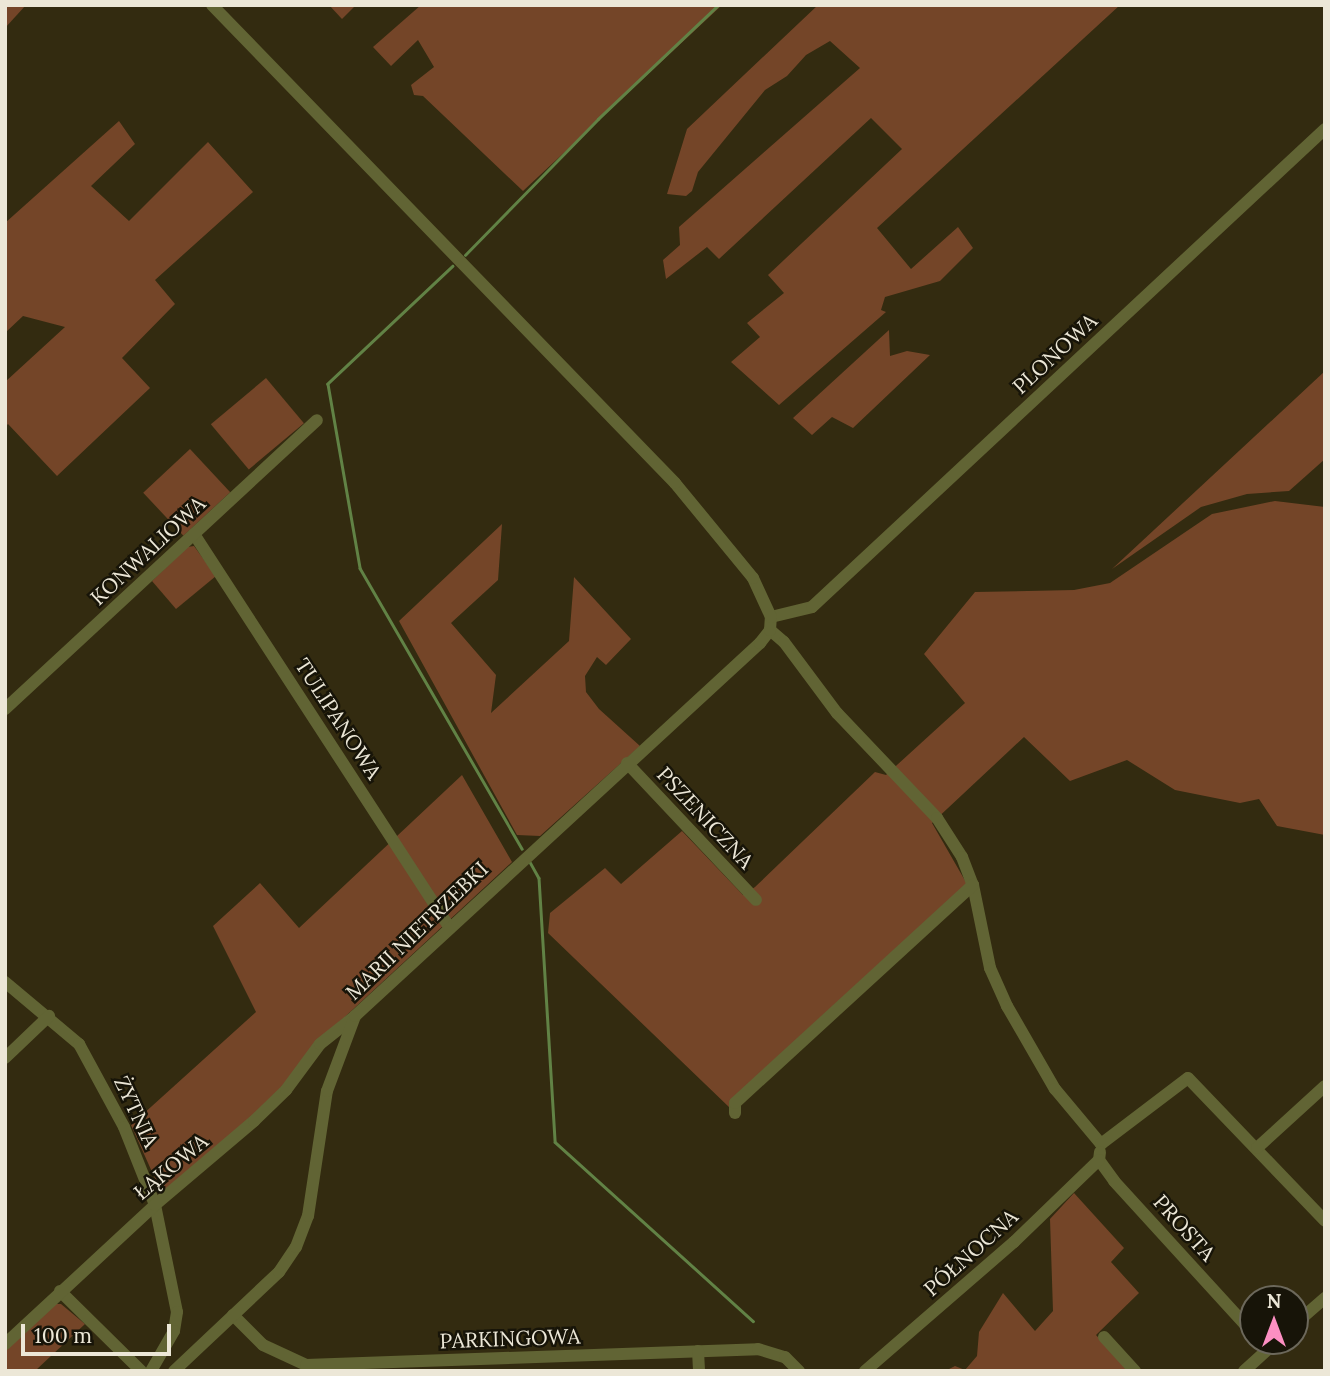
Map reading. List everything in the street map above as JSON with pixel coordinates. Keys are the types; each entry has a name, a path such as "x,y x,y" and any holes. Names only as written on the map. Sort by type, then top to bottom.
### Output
{"street":[{"path":"212,5 675,483 753,578 770,624 837,713 937,818 962,857 973,885 989,968 1007,1006 1055,1089 1101,1144 1099,1160"},
{"name":"PLONOWA","path":"770,624 812,607 1325,129"},
{"name":"KONWALIOWA","path":"5,709 317,420"},
{"name":"TULIPANOWA","path":"194,534 449,926"},
{"name":"MARII NIETRZEBKI","path":"174,1371 279,1272 296,1247 307,1216 327,1091 355,1016 627,763 770,624"},
{"name":"PSZENICZNA","path":"627,763 755,900"},
{"path":"735,1113 735,1103 973,885"},
{"name":"ŻYTNIA","path":"5,982 49,1016 79,1044 104,1084 155,1205 177,1312 174,1331 151,1371"},
{"path":"5,1058 49,1016"},
{"name":"ŁĄKOWA","path":"5,1344 155,1205 254,1121 286,1090 320,1044 355,1016"},
{"path":"1101,1144 1192,1080 1325,1221"},
{"path":"1257,1148 1325,1086"},
{"name":"PROSTA","path":"1099,1160 1239,1317"},
{"name":"PÓŁNOCNA","path":"866,1371 1014,1242 1099,1160"},
{"path":"60,1292 141,1371"},
{"path":"1309,1312 1325,1298"},
{"name":"PARKINGOWA","path":"233,1315 263,1345 306,1365 436,1366 758,1349 785,1357 799,1371"},
{"path":"1104,1336 1135,1371"},
{"path":"698,1351 699,1371"},
{"path":"1244,1371 1258,1355"}],"shaded area":[{"path":"5,5 26,5 5,28"},
{"path":"329,5 356,5 342,19"},
{"path":"421,5 722,5 523,191 423,96 414,95 411,85 434,67 418,40 391,66 373,47"},
{"path":"818,5 1120,5 877,228 911,269 958,227 973,248 940,281 885,297 881,310 886,312 779,405 731,362 760,337 747,323 784,293 768,275 902,149 871,118 719,259 707,247 666,279 663,260 680,245 679,227 860,68 830,41 806,55 787,76 765,90 698,172 692,191 686,196 667,194 687,129"},
{"path":"119,121 135,144 91,186 129,221 208,142 253,192 155,280 175,304 122,358 150,388 57,476 8,424 5,427 5,382 65,327 23,316 5,333 5,223"},
{"path":"889,330 890,356 907,351 930,355 853,428 832,417 812,435 793,418"},
{"path":"1325,371 1325,459 1289,491 1247,494 1201,507 1112,569"},
{"path":"266,378 304,423 249,469 211,424"},
{"path":"190,449 230,492 183,536 143,493"},
{"path":"1275,501 1325,507 1325,835 1277,826 1259,799 1240,803 1175,790 1127,760 1070,781 1024,737 932,823 967,884 730,1108 548,933 550,913 605,868 621,884 682,831 743,895 755,887 875,772 886,775 965,703 924,654 975,592 1074,590 1110,583 1212,514"},
{"path":"502,524 498,580 451,623 496,675 491,713 569,641 574,577 631,639 606,665 597,657 585,676 586,692 599,709 640,746 540,836 517,835 399,621"},
{"path":"194,546 216,576 176,609 152,581 187,547"},
{"path":"462,775 512,862 320,1040 281,1090 171,1189 161,1192 131,1125 256,1012 213,926 260,883 299,928"},
{"path":"1074,1193 1124,1248 1111,1262 1139,1293 1096,1335 1130,1371 945,1371 955,1366 965,1370 977,1356 979,1332 1003,1293 1035,1331 1053,1311 1050,1219"},
{"path":"50,1304 61,1304 85,1324 35,1371 5,1371 5,1346"}],"waterway":[{"path":"465,255 598,119 718,5"},
{"path":"453,266 328,384 360,568 522,849"},
{"path":"530,862 539,878 555,1142 753,1321"}]}
